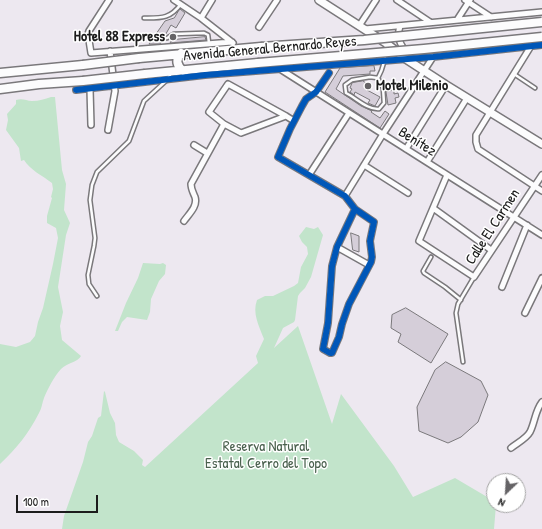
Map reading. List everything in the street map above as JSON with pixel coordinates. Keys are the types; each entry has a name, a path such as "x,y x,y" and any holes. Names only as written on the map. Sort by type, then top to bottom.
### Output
{"main road":[{"path":"319,0 386,43 406,59 446,85 542,144"},
{"name":"Avenida General Bernardo Reyes","path":"0,73 83,65 234,46 261,47 364,40 542,22"},
{"name":"Avenida General Bernardo Reyes","path":"0,90 39,84 145,74 170,76 183,71 205,72 258,64 542,37"},
{"path":"181,53 177,59 177,62 183,71"},
{"path":"37,69 44,75 39,84"}],"street":[{"path":"109,0 89,30 91,53 210,43 234,46"},
{"path":"174,0 182,2 234,46"},
{"path":"201,18 212,0"},
{"path":"259,27 277,0"},
{"path":"376,0 362,28 400,26 542,12"},
{"path":"397,0 430,22"},
{"path":"456,20 468,1 492,17"},
{"path":"400,26 399,37 402,47 410,54 422,57"},
{"path":"531,46 476,135 476,142 478,149 542,191"},
{"path":"76,90 115,86 170,76 205,72 280,69 433,57 540,46"},
{"path":"108,130 115,86 110,51"},
{"path":"345,196 433,57"},
{"name":"Benítez","path":"280,69 542,235"},
{"path":"329,73 316,92 304,102 278,157 345,196 355,209 374,222 370,241 372,257 349,304 333,352 330,353 323,349 328,323 332,266 337,247 355,209"},
{"path":"286,116 241,133 224,124 209,112 227,84 286,116 294,121"},
{"path":"406,149 446,85"},
{"path":"90,89 91,125"},
{"path":"427,162 467,98"},
{"path":"309,175 349,113"},
{"path":"184,221 196,203 196,198 191,184 224,124"},
{"path":"194,145 208,153"},
{"path":"364,165 408,193"},
{"name":"Calle El Carmen","path":"432,208 418,241 474,277 490,250 542,174"},
{"path":"447,175 432,208 490,250"},
{"path":"502,287 528,226"},
{"path":"337,247 369,265"},
{"path":"525,313 542,278"},
{"path":"511,448 529,433 542,402"}],"lane":[{"path":"144,18 168,16 175,11 182,2"},
{"path":"167,38 174,34 204,33 208,35 210,43"},
{"path":"378,78 386,60 386,43"},
{"path":"514,74 535,88"},
{"path":"97,296 89,284 88,276 95,238 90,200 92,185 97,172 129,141 144,101 170,76"},
{"path":"370,77 378,78 383,88 384,103 379,109 368,106 345,90 346,84 352,80 370,77"},
{"path":"431,256 423,270 424,273 446,287 460,300"},
{"path":"463,362 456,319 457,308 460,300 474,277"}],"green space":[{"path":"55,97 62,170 66,184 64,210 70,223 66,235 58,287 63,312 60,326 62,340 81,356 77,360 63,367 59,372 47,391 40,411 31,427 17,447 0,464 0,344 16,347 30,342 35,336 43,308 58,238 56,228 47,223 47,216 52,198 52,183 33,170 24,160 21,161 19,148 6,130 8,120 7,114 16,104 16,100 21,99 35,101"},
{"name":"Reserva Natural Estatal Cerro del Topo","path":"306,227 314,229 318,227 323,235 311,277 305,288 298,296 295,320 283,328 274,348 298,326 332,424 341,394 394,466 413,497 455,478 486,496 486,513 495,513 494,529 62,529 64,516 83,462 88,442 92,436 98,418 101,416 104,391 110,413 115,423 116,435 119,442 134,451 143,460 142,465 145,467 258,363 256,356 264,339 258,324 255,310 257,300 265,296 273,296 298,283 301,267 308,254 307,247 299,236"},
{"path":"143,263 163,263 166,265 165,274 159,281 151,299 150,312 147,320 127,317 122,322 118,331 115,331 138,278"}],"building":[{"path":"180,9 185,13 176,28 171,25 160,44 149,44 165,21 174,18"},
{"path":"205,37 206,40 170,43 172,40"},
{"path":"374,66 375,71 370,71 370,74 343,76 336,89 361,106 372,111 371,112 380,118 385,111 389,114 380,128 325,92 340,68"},
{"path":"363,81 369,85 367,90 380,97 375,106 368,103 370,100 355,92 354,95 350,92 352,89 350,88 352,83"},
{"path":"394,90 394,94 398,93 399,97 395,98 396,103 388,105 386,92"},
{"path":"351,233 359,236 359,252 353,250"},
{"path":"406,308 448,334 431,363 398,342 401,334 391,328 392,315"},
{"path":"446,362 481,381 488,395 478,422 461,437 448,443 419,431 417,407 435,370"}],"cycle path":[{"path":"76,90 205,75 433,57 542,45"},
{"path":"329,73 316,92 306,99 290,129 278,157 345,196 355,209 374,222 370,241 372,257 371,262 349,304 339,337 332,353 330,353 323,349 328,323 332,266 337,247 355,209"}],"place":[{"name":"Hotel 88 Express","path":"173,37"},
{"name":"Motel Milenio","path":"368,86"}]}
